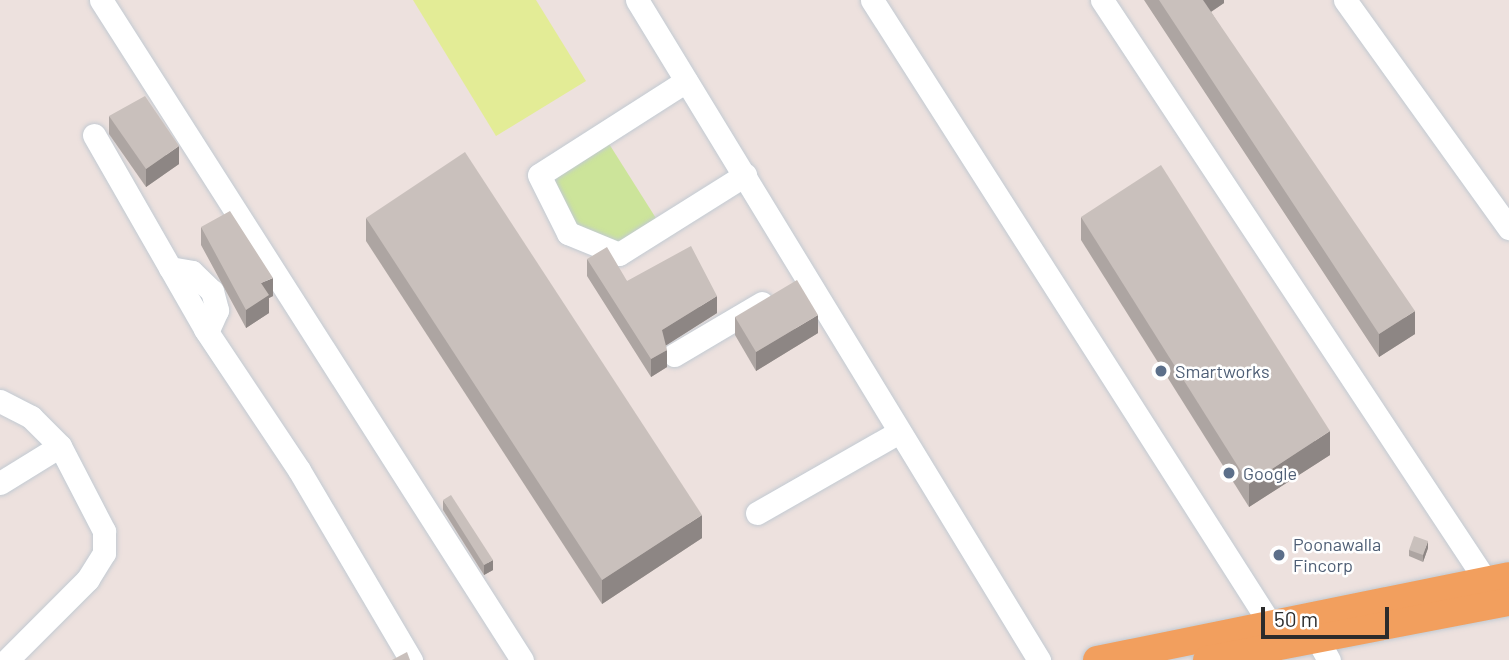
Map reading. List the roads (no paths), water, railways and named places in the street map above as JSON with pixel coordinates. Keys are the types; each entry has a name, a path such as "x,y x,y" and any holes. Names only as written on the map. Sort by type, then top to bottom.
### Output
{"main road":[{"path":"1097,660 1271,625 1316,638 1497,579"},
{"path":"1207,660 1509,602"}],"street":[{"path":"101,0 522,660"},
{"path":"637,0 807,276 897,433 1039,660"},
{"path":"872,0 1271,625"},
{"path":"1102,0 1497,579"},
{"path":"1345,0 1509,228"},
{"path":"685,81 539,175 568,233 619,254 745,175"},
{"path":"94,135 207,332 299,470 411,660"},
{"path":"674,355 807,276"},
{"path":"0,401 31,417 61,446 104,531 104,553 88,579 7,660"},
{"path":"757,513 897,433"},
{"path":"0,483 61,446"}],"place":[{"name":"Smartworks","path":"1161,371"},
{"name":"Google","path":"1229,473"},
{"name":"Poonawalla Fincorp","path":"1279,555"}]}
